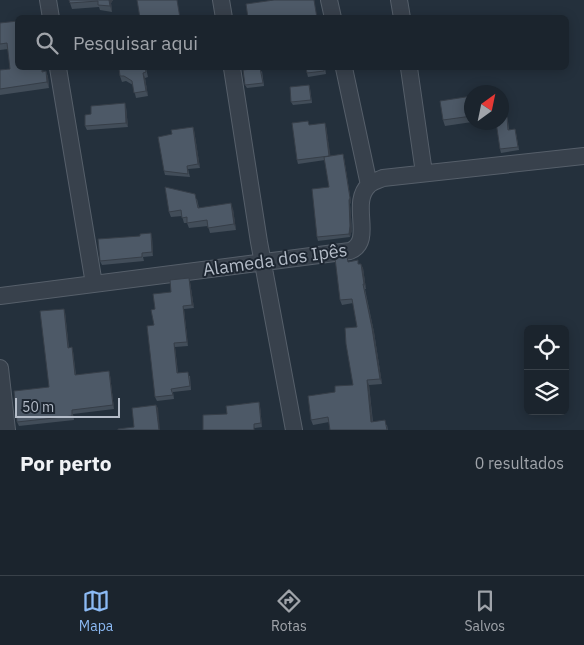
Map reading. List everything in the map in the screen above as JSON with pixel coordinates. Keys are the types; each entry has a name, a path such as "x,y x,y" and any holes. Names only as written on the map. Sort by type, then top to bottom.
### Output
{"street":[{"path":"48,0 50,15"},
{"path":"221,0 224,15"},
{"path":"329,0 332,15"},
{"path":"400,0 402,15"},
{"path":"58,70 94,284"},
{"path":"232,70 259,242 294,430"},
{"path":"344,70 369,185 383,178 584,156"},
{"path":"409,70 424,173"},
{"name":"Alameda dos Ipês","path":"0,296 350,251 358,246 362,238 361,198 369,185"},
{"path":"1,378 7,430"}],"building":[{"path":"69,0 109,0 110,6 98,5 98,1 70,3"},
{"path":"137,0 177,0 180,15 140,15"},
{"path":"274,0 314,0 316,15 248,15 246,4"},
{"path":"15,21 15,70 46,71 47,82 0,89 0,70 10,69 7,43 0,44 0,23"},
{"path":"119,70 146,70 146,72 143,73 146,91 134,93 132,81 124,76 120,76"},
{"path":"243,70 260,70 263,83 245,85"},
{"path":"306,70 324,70 324,71 307,73"},
{"path":"309,85 311,100 291,102 290,87"},
{"path":"464,97 464,117 443,120 440,101"},
{"path":"125,103 126,123 85,126 85,115 91,114 91,106"},
{"path":"308,121 309,125 325,123 329,156 297,160 292,123"},
{"path":"193,127 198,164 187,166 188,174 164,171 158,137 172,134 171,130"},
{"path":"515,129 518,147 500,149 497,130"},
{"path":"343,154 350,198 349,234 317,237 312,189 329,187 324,157"},
{"path":"165,187 195,194 198,208 231,203 234,224 208,228 207,220 187,223 187,217 182,218 181,210 169,212"},
{"path":"151,233 152,252 142,253 142,257 100,261 98,239 140,236 140,234"},
{"path":"347,257 348,262 358,260 358,264 361,264 380,379 367,380 371,422 385,420 387,430 330,430 328,417 311,420 308,396 335,392 335,386 353,385 345,328 357,327 352,299 340,300 335,258"},
{"path":"189,278 192,305 183,306 187,342 174,343 177,373 188,372 190,386 171,389 173,395 155,397 147,326 154,325 151,310 155,309 153,294 171,292 170,280"},
{"path":"64,309 68,348 72,347 75,375 109,371 113,405 72,410 72,416 17,422 14,391 49,387 40,311"},
{"path":"259,402 261,423 254,424 254,430 203,430 203,415 227,414 226,406"},
{"path":"156,405 159,430 118,430 134,427 132,408"}]}
